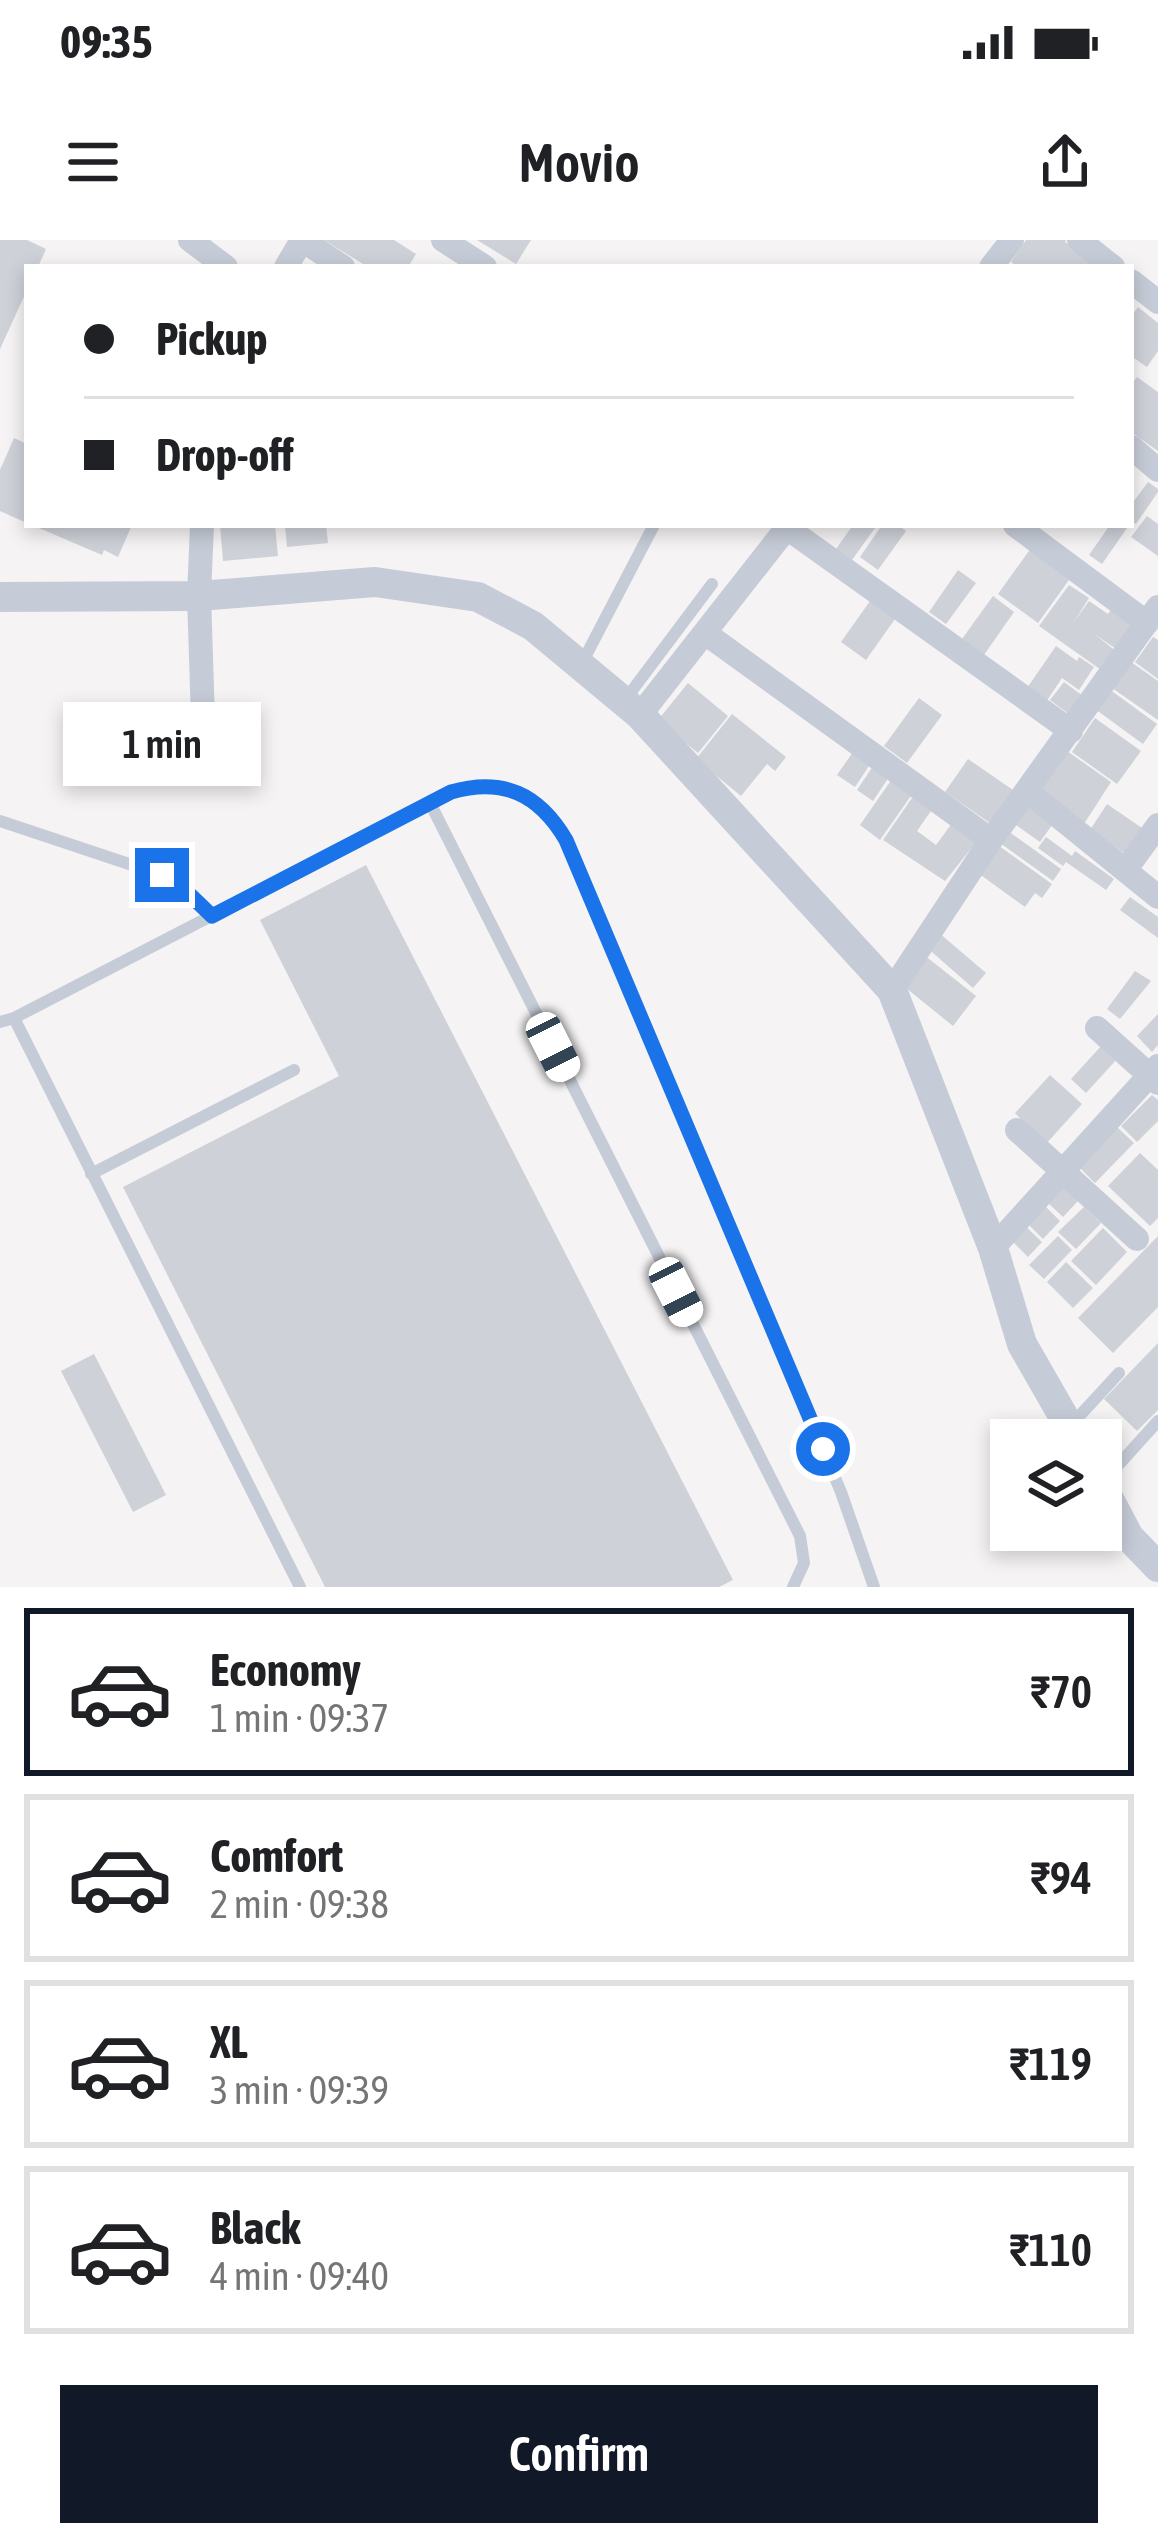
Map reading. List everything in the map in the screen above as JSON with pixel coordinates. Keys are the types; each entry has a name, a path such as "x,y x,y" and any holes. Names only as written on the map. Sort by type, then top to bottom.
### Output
{"street":[{"path":"190,240 222,264"},
{"path":"302,240 338,264"},
{"path":"443,240 480,264"},
{"path":"993,264 1012,240"},
{"path":"1078,240 1109,264"},
{"path":"1134,282 1158,302"},
{"path":"1134,450 1158,470"},
{"path":"202,528 204,750"},
{"path":"632,708 705,633 787,528"},
{"path":"789,528 1071,731"},
{"path":"892,990 991,840 1152,615 1020,528"},
{"path":"0,597 199,596 375,583 478,597 533,626 632,708 892,990 993,1248 1022,1344 1065,1419"},
{"path":"705,633 991,840"},
{"path":"1027,791 1158,897"},
{"path":"1126,869 1158,825"},
{"path":"993,1248 1155,1075 1097,1028"},
{"path":"1017,1130 1137,1239"},
{"path":"1122,1524 1158,1567"}],"lane":[{"path":"582,664 652,528"},
{"path":"632,708 712,584"},
{"path":"300,1587 92,1174 7,1020 430,803 487,785 528,798 544,810 566,840 841,1492 874,1587"},
{"path":"430,803 800,1536 804,1563 793,1587"},
{"path":"0,820 162,875 212,916"},
{"path":"92,1174 294,1070"},
{"path":"1084,1419 1120,1373"},
{"path":"1122,1461 1158,1421"}],"building":[{"path":"0,240 27,240 46,249 39,264 24,264 24,297 0,349"},
{"path":"324,240 394,240 416,254 410,264 363,264"},
{"path":"477,240 531,240 516,264"},
{"path":"1026,240 1066,240 1093,262 1014,264"},
{"path":"1138,307 1158,323 1158,351 1147,367 1134,358"},
{"path":"1137,377 1158,392 1158,451 1134,434"},
{"path":"14,438 24,443 24,522 0,511 0,470"},
{"path":"1148,482 1158,489 1136,524 1134,501"},
{"path":"1147,516 1158,524 1158,556 1131,537"},
{"path":"39,528 131,528 118,557 104,550 102,555"},
{"path":"220,528 275,528 278,556 223,561"},
{"path":"285,528 326,528 328,543 287,547"},
{"path":"851,528 875,528 852,560 836,549"},
{"path":"880,528 906,531 878,570 860,557"},
{"path":"1108,528 1127,528 1102,564 1089,555"},
{"path":"1031,548 1069,580 1038,623 998,594"},
{"path":"958,570 976,583 946,624 929,612"},
{"path":"1069,585 1089,598 1074,622 1089,601 1136,628 1119,651 1093,633 1117,652 1104,672 1039,626"},
{"path":"993,596 1014,612 984,655 962,639"},
{"path":"870,601 895,619 866,660 841,642"},
{"path":"1153,637 1158,640 1158,679 1135,662"},
{"path":"1056,646 1094,667 1079,690 1062,678 1046,702 1027,688"},
{"path":"1131,662 1158,681 1158,720 1112,688"},
{"path":"1064,682 1083,696 1070,715 1050,700"},
{"path":"688,683 728,716 698,753 658,720"},
{"path":"1109,689 1157,724 1143,744 1095,709"},
{"path":"919,698 942,715 907,763 884,746"},
{"path":"732,714 786,757 775,771 767,764 741,796 696,759"},
{"path":"1095,718 1141,751 1117,784 1072,752"},
{"path":"855,749 873,760 855,787 837,775"},
{"path":"1067,751 1111,782 1082,827 1036,794"},
{"path":"968,759 1013,790 990,823 945,792"},
{"path":"875,763 891,774 873,801 857,790"},
{"path":"892,779 913,793 880,840 860,825"},
{"path":"914,795 933,808 917,831 936,845 953,822 978,840 945,881 883,840"},
{"path":"1029,801 1055,821 1040,842 1013,823"},
{"path":"1107,804 1142,828 1125,854 1090,830"},
{"path":"1008,831 1061,869 1053,881 1000,843"},
{"path":"1046,837 1114,879 1106,890 1038,848"},
{"path":"999,846 1052,884 1042,898 1035,893 1025,907 978,873"},
{"path":"366,865 733,1580 719,1587 325,1587 123,1187 339,1076 260,920"},
{"path":"1130,897 1158,917 1158,938 1120,910"},
{"path":"938,932 986,973 973,988 925,946"},
{"path":"924,955 976,996 953,1026 901,984"},
{"path":"1135,971 1151,981 1120,1019 1107,1009"},
{"path":"1158,1014 1158,1045 1152,1052 1137,1036"},
{"path":"1103,1044 1118,1058 1086,1093 1071,1079"},
{"path":"1050,1075 1082,1104 1045,1145 1015,1113"},
{"path":"1152,1095 1158,1100 1158,1121 1137,1142 1121,1126"},
{"path":"1117,1127 1134,1143 1095,1183 1079,1167"},
{"path":"1140,1153 1158,1170 1158,1218 1150,1226 1108,1186"},
{"path":"1062,1186 1078,1201 1063,1217 1047,1202"},
{"path":"1044,1205 1060,1221 1043,1239 1027,1223"},
{"path":"1084,1207 1101,1223 1076,1249 1058,1232"},
{"path":"1021,1222 1042,1242 1028,1257 1007,1236"},
{"path":"1103,1228 1127,1252 1096,1285 1071,1261"},
{"path":"1058,1236 1072,1250 1044,1279 1029,1265"},
{"path":"1158,1236 1158,1307 1113,1353 1078,1318"},
{"path":"1066,1262 1093,1288 1073,1308 1047,1282"},
{"path":"1158,1343 1158,1410 1137,1431 1104,1399"},
{"path":"94,1354 166,1495 133,1512 61,1371"}],"route":[{"path":"162,875 212,916 451,792 487,785 510,790 544,810 566,840 823,1449"}]}
